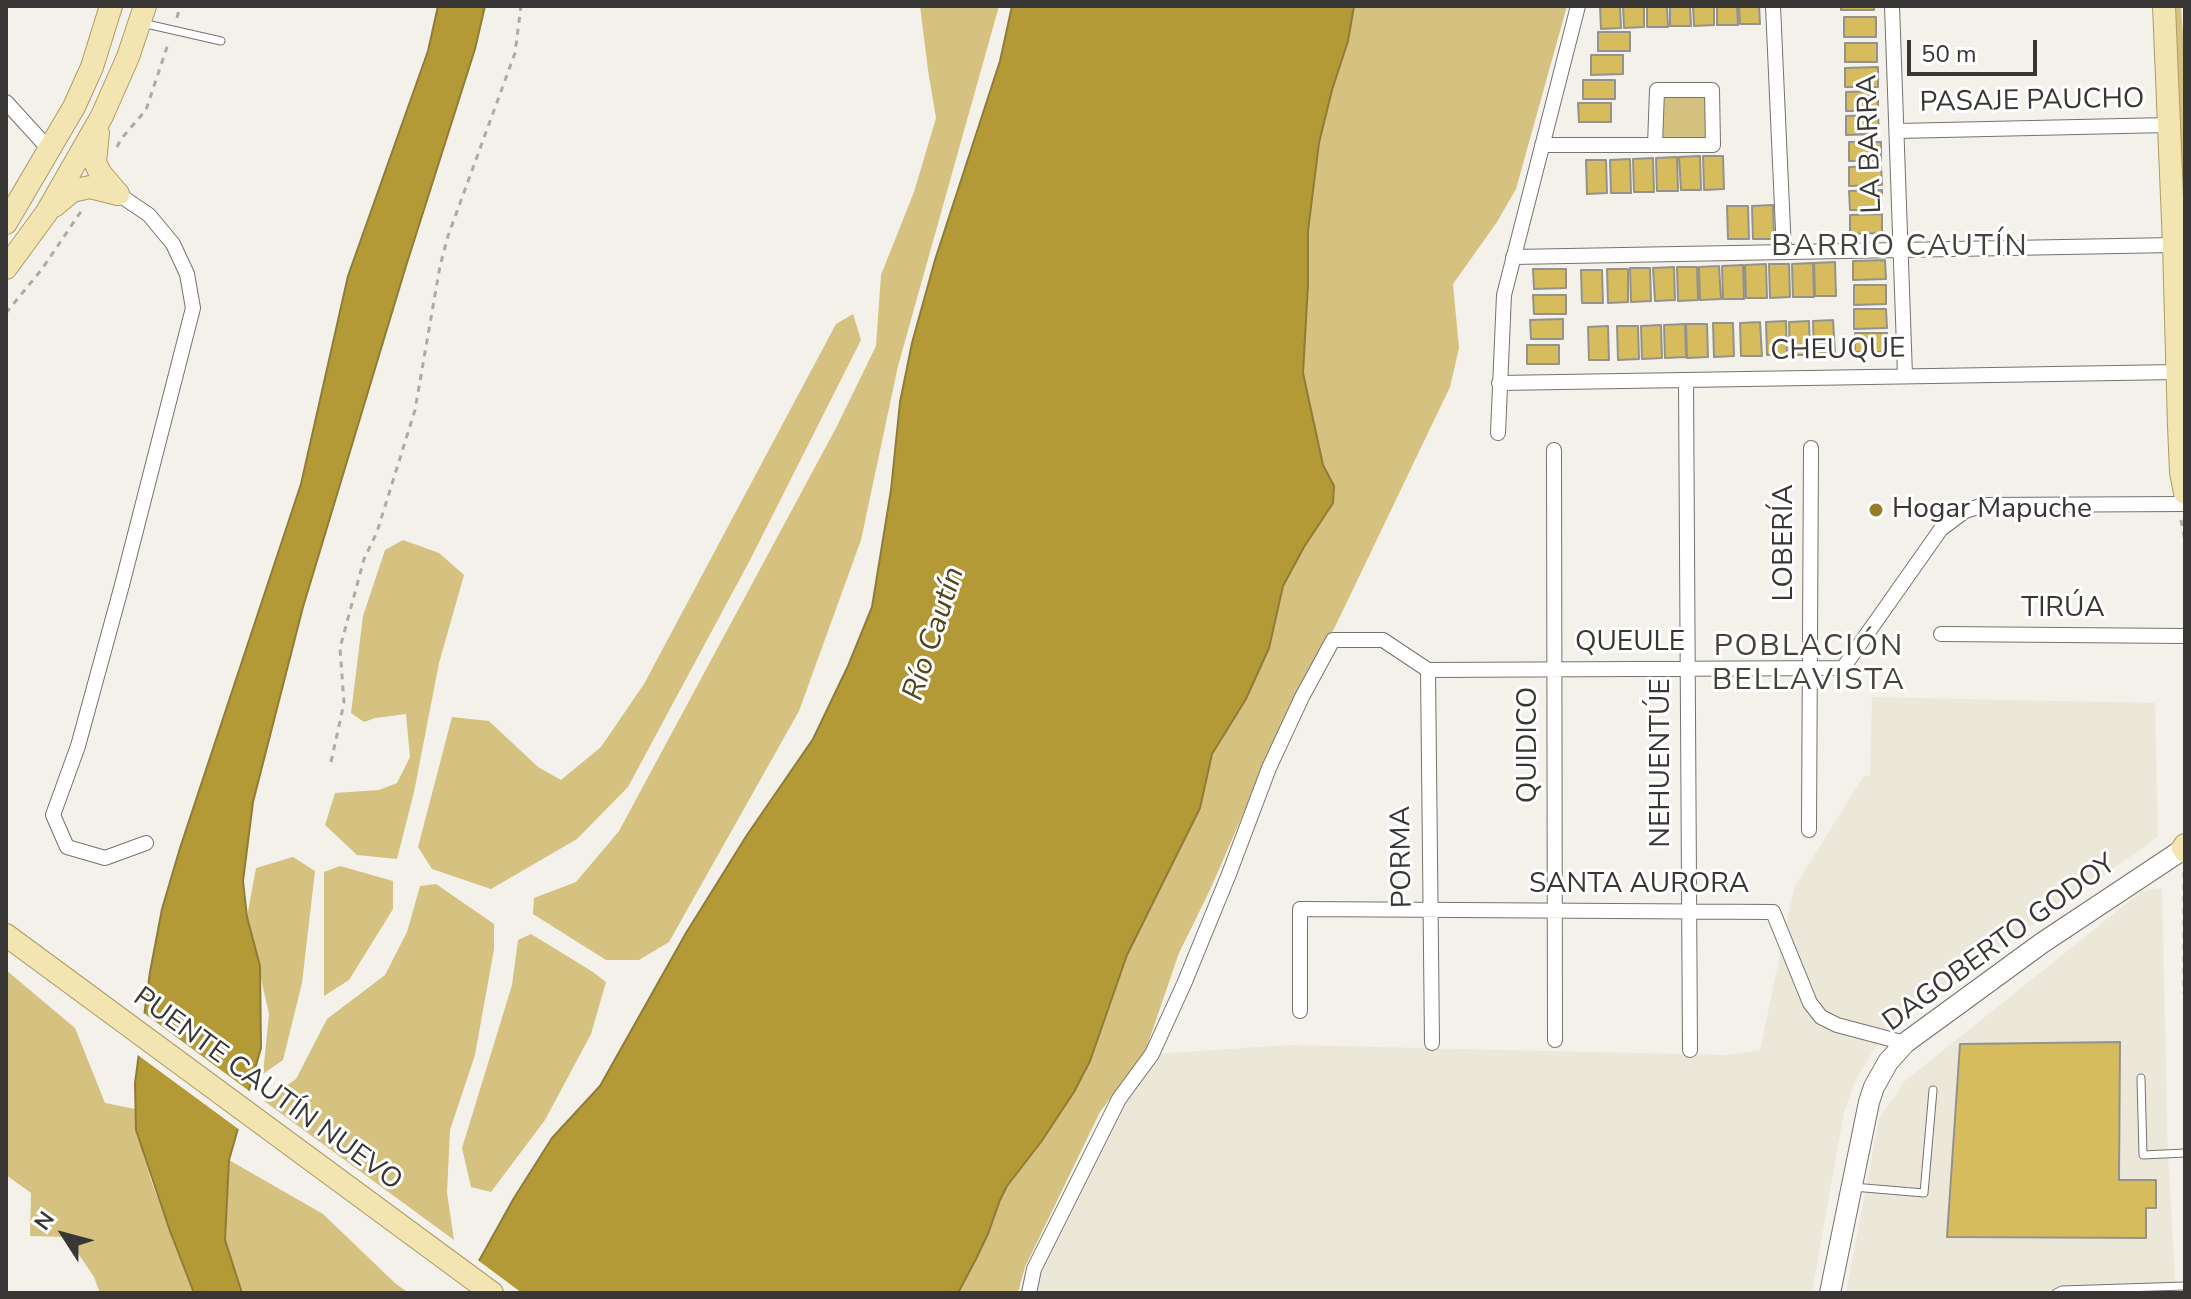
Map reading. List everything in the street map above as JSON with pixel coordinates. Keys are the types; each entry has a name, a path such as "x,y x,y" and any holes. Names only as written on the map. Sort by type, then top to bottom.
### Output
{"main road":[{"path":"6,223 74,107 92,67 111,6"},
{"path":"2164,6 2181,372 2181,472 2185,493"},
{"path":"6,268 47,212 102,116 142,14"},
{"path":"48,148 81,134 102,116"},
{"path":"102,116 95,162 118,194"},
{"path":"47,212 48,148"},
{"path":"47,212 72,191 90,187 118,194"},
{"name":"PUENTE CAUTÍN NUEVO","path":"6,935 492,1293"}],"street":[{"path":"1498,433 1504,295 1578,6"},
{"path":"1773,6 1784,252"},
{"name":"LA BARRA","path":"1892,6 1905,376"},
{"path":"1542,145 1655,145 1713,145 1712,90 1657,90 1655,145"},
{"path":"6,102 48,148"},
{"name":"PASAJE PAUCHO","path":"1897,131 2168,125"},
{"path":"118,194 149,215 173,244 187,274 193,308 78,746 53,815 67,847 105,858 146,843"},
{"path":"1513,257 2174,245"},
{"name":"CHEUQUE","path":"1499,383 2181,372"},
{"name":"NEHUENTÚE","path":"1686,380 1690,1050"},
{"name":"LOBERÍA","path":"1809,830 1811,448"},
{"name":"QUIDICO","path":"1554,450 1555,1040"},
{"name":"QUEULE","path":"1428,670 1843,668 1941,529 1965,511 1984,505 2185,504"},
{"name":"TIRÚA","path":"1941,634 2185,636"},
{"path":"1029,1293 1034,1269 1112,1112 1152,1054 1229,874 1269,768 1333,640 1383,640 1428,670"},
{"name":"PORMA","path":"1428,670 1432,1043"},
{"name":"DAGOBERTO GODOY","path":"1830,1293 1862,1129 1874,1087 1888,1062 1905,1043 2042,943 2184,848"},
{"name":"SANTA AURORA","path":"1300,1011 1300,909 1773,912 1810,1003 1821,1017 1837,1025 1905,1043"}],"lane":[{"path":"142,14 221,41"},
{"path":"2141,1078 2143,1155 2185,1153"},
{"path":"1851,1187 1924,1193 1933,1090"},
{"path":"2056,1293 2062,1290 2185,1286"}],"path":[{"path":"331,762 344,703 340,648 364,559 377,532 415,410 444,251 515,53 521,6"},
{"path":"2184,848 2184,993"}],"shaded area":[{"path":"920,6 999,6 898,366 861,540 799,711 669,942 639,960 606,960 533,914 534,898 576,882 619,831 836,428 876,346 881,275 914,192 936,118"},
{"path":"1354,6 1567,6 1516,189 1497,222 1453,284 1459,348 1450,387 1334,629 1312,664 1264,766 1179,953 1145,1052 1100,1112 1025,1267 1018,1293 958,1293 988,1234 1007,1186 1041,1142 1090,1061 1127,955 1200,808 1212,754 1246,699 1269,649 1283,586 1333,503 1334,486 1323,465 1303,373 1308,231 1319,143 1348,41"},
{"path":"2175,6 2181,6 2185,63 2185,304"},
{"path":"1708,93 1710,141 1661,141 1660,94"},
{"path":"853,314 861,340 750,560 628,787 577,839 491,889 432,869 418,847 452,717 489,721 538,767 561,780 601,747 644,684 836,324"},
{"path":"403,540 439,553 464,575 439,663 414,792 397,859 357,855 325,825 335,793 379,790 397,783 410,757 406,714 364,722 351,713 363,616 385,550"},
{"path":"1872,697 2155,703 2158,837 1906,1011 1876,1046 1856,1080 1844,1112 1812,1293 1021,1293 1119,1099 1152,1054 1290,1045 1726,1055 1760,1050 1794,888 1863,777 1870,775"},
{"path":"293,857 315,871 302,983 283,1060 263,1074 269,1014 247,917 256,868"},
{"path":"340,866 393,881 393,909 349,980 324,996 324,872"},
{"path":"436,884 494,924 494,949 475,1055 450,1130 447,1193 454,1240 264,1101 296,1079 327,1019 385,975 407,932 420,886"},
{"path":"2162,888 2168,1154 2176,1293 1846,1293 1879,1118 1905,1081 2142,891"},
{"path":"531,934 606,982 591,1034 545,1120 491,1192 471,1187 462,1148 512,985 518,940"},
{"path":"6,970 75,1028 105,1103 135,1109 136,1130 152,1183 194,1293 100,1293 94,1277 67,1237 30,1236 31,1193 6,1175"},
{"path":"229,1160 323,1214 409,1293 242,1293 225,1240"}],"water":[{"path":"438,6 485,6 475,49 303,607 253,802 243,881 247,917 260,966 261,1048 229,1160 225,1240 242,1293 194,1293 136,1130 135,1083 150,972 162,909 180,848 301,484 348,276 428,51"},
{"name":"Río Cautín","path":"1012,6 1354,6 1348,41 1319,143 1308,231 1303,373 1323,465 1334,486 1333,503 1283,586 1269,648 1246,699 1212,754 1200,808 1127,955 1090,1061 1041,1142 1007,1186 988,1234 958,1293 461,1293 552,1138 600,1086 686,933 747,835 813,739 848,666 872,607 891,490 900,402 912,343 935,260 1000,61"}],"pier":[{"path":"141,1011 252,1093 241,1131 135,1053"},
{"path":"475,1258 522,1293 462,1293 458,1290"}],"building":[{"path":"1600,6 1620,6 1621,28 1601,29"},
{"path":"1623,6 1644,6 1644,27 1624,28"},
{"path":"1647,6 1667,6 1668,27 1647,27"},
{"path":"1670,6 1690,6 1691,26 1670,26"},
{"path":"1693,6 1714,6 1714,25 1694,26"},
{"path":"1717,6 1737,6 1738,25 1717,25"},
{"path":"1739,6 1759,6 1760,24 1740,24"},
{"path":"1841,6 1874,6 1874,10 1841,10"},
{"path":"1844,17 1876,17 1876,37 1844,37"},
{"path":"1598,32 1630,32 1630,51 1598,51"},
{"path":"1845,43 1877,43 1877,62 1845,62"},
{"path":"1591,55 1623,55 1623,74 1591,75"},
{"path":"1878,67 1878,87 1845,87 1845,68"},
{"path":"1583,80 1615,80 1615,99 1583,99"},
{"path":"1878,91 1878,111 1846,111 1846,92"},
{"path":"1578,103 1611,103 1611,122 1579,122"},
{"path":"1878,115 1879,134 1846,135 1846,116"},
{"path":"1849,142 1881,142 1881,161 1849,161"},
{"path":"1700,156 1701,190 1681,190 1679,157"},
{"path":"1703,156 1723,156 1724,189 1704,190"},
{"path":"1677,157 1678,191 1657,191 1656,158"},
{"path":"1653,158 1654,192 1634,192 1633,159"},
{"path":"1630,159 1631,193 1611,193 1610,160"},
{"path":"1586,160 1606,160 1607,193 1587,194"},
{"path":"1881,166 1882,185 1849,186 1849,167"},
{"path":"1882,190 1882,210 1850,210 1849,191"},
{"path":"1773,205 1774,239 1753,239 1752,206"},
{"path":"1727,206 1748,206 1749,239 1728,239"},
{"path":"1882,214 1882,233 1850,234 1850,215"},
{"path":"1885,260 1886,279 1853,280 1853,261"},
{"path":"1835,262 1836,296 1815,296 1814,263"},
{"path":"1813,263 1814,297 1793,297 1792,264"},
{"path":"1766,264 1767,298 1746,298 1745,265"},
{"path":"1769,264 1789,264 1790,297 1770,298"},
{"path":"1743,265 1744,299 1723,299 1722,266"},
{"path":"1719,266 1721,299 1700,300 1699,267"},
{"path":"1674,267 1675,300 1655,301 1653,268"},
{"path":"1677,267 1697,267 1698,300 1678,301"},
{"path":"1630,268 1650,268 1651,301 1631,302"},
{"path":"1533,269 1566,269 1566,288 1534,289"},
{"path":"1607,269 1628,269 1628,302 1608,303"},
{"path":"1581,270 1602,270 1603,303 1582,303"},
{"path":"1854,285 1886,285 1886,304 1854,305"},
{"path":"1533,295 1566,295 1566,314 1534,314"},
{"path":"1854,309 1886,309 1887,328 1854,329"},
{"path":"1563,319 1563,339 1531,339 1530,320"},
{"path":"1833,320 1835,353 1814,354 1813,321"},
{"path":"1786,321 1787,355 1767,355 1766,322"},
{"path":"1809,321 1810,355 1790,355 1789,322"},
{"path":"1760,322 1762,356 1741,356 1740,323"},
{"path":"1713,323 1733,323 1734,356 1714,357"},
{"path":"1685,324 1686,357 1665,358 1664,325"},
{"path":"1686,324 1707,324 1708,357 1687,358"},
{"path":"1661,325 1662,358 1642,359 1641,326"},
{"path":"1608,326 1609,360 1589,360 1588,327"},
{"path":"1617,326 1638,326 1639,359 1618,360"},
{"path":"1855,333 1887,333 1887,352 1855,352"},
{"path":"1527,345 1559,345 1559,364 1527,364"},
{"path":"2120,1042 2119,1180 2156,1180 2156,1208 2146,1208 2146,1238 1947,1237 1960,1044"}],"place":[{"name":"Hogar Mapuche","path":"1876,510"}],"district":[{"name":"BARRIO CAUTÍN","path":"1900,248"},
{"name":"POBLACIÓN BELLAVISTA","path":"1809,665"}]}
